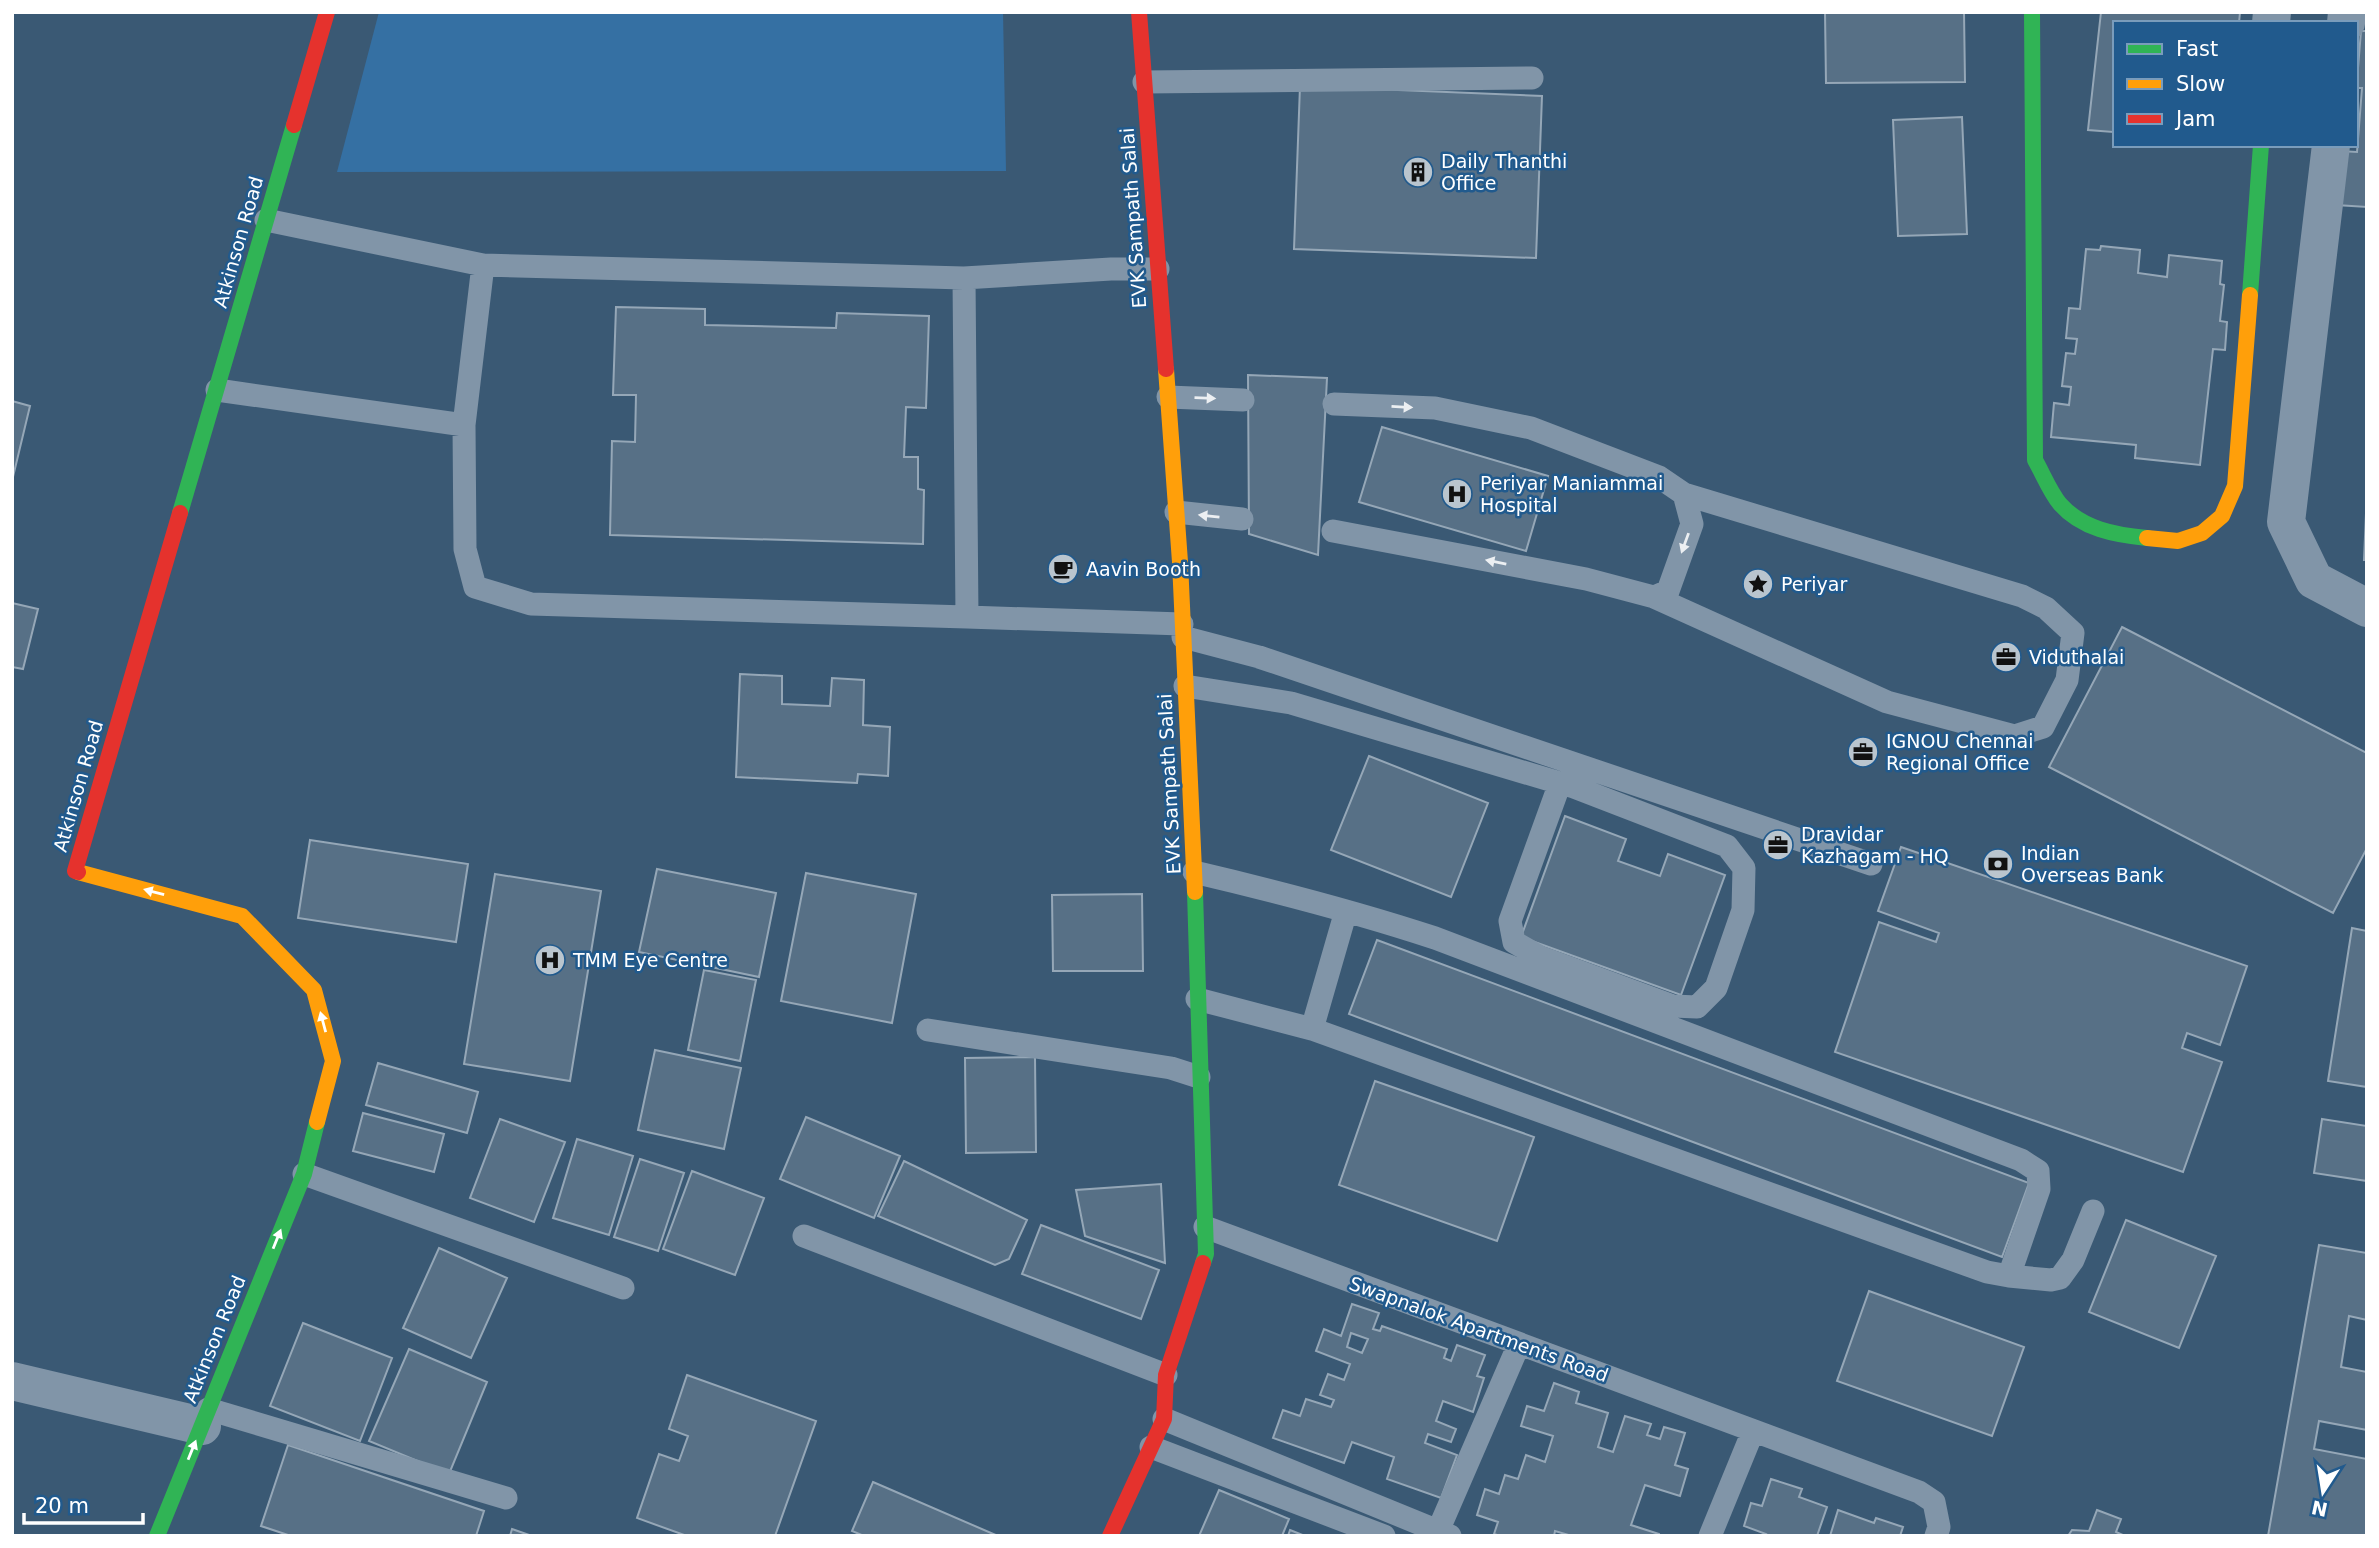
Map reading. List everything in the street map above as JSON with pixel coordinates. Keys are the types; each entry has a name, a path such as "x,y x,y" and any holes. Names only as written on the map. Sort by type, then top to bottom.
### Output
{"street":[{"name":"Atkinson Road","path":"157,1536 304,1174 333,1061 314,990 242,916 75,871 327,12"},
{"name":"EVK Sampath Salai","path":"1110,1536 1164,1419 1166,1375 1206,1254 1183,630 1139,12"},
{"path":"2032,12 2035,460 2060,504 2092,528 2126,536 2178,541 2202,533 2222,516 2227,506 2235,486 2261,147"},
{"path":"2331,147 2286,522 2315,580 2367,608"},
{"path":"12,1381 205,1417"}],"lane":[{"path":"1144,82 1532,78"},
{"path":"266,220 483,265 964,278 1111,269 1158,269"},
{"path":"483,265 464,425 465,549 475,587 531,604 967,617 1183,630 1871,864"},
{"path":"964,278 967,617"},
{"path":"216,390 464,425"},
{"path":"1168,397 1243,400"},
{"path":"1333,531 1586,579 1654,597 1887,702 2015,736 2043,727 2067,680 2073,633 2046,608 2022,596 1684,494 1659,477 1531,428 1435,408 1334,404"},
{"path":"1654,597 1668,591 1692,524 1684,494"},
{"path":"1176,512 1242,519"},
{"path":"1185,686 1291,703 1560,783 1727,846 1744,868 1743,910 1716,988 1697,1007 1673,1006 1540,957 1514,942 1510,921 1560,783"},
{"path":"1194,872 1346,911 1435,938 2021,1160 2038,1171 2039,1189 2009,1276"},
{"path":"1312,1029 1346,911"},
{"path":"1197,999 1312,1029 1987,1272 2051,1280 2060,1278 2073,1259 2094,1211"},
{"path":"928,1030 1171,1068 1199,1077"},
{"path":"304,1174 623,1288"},
{"name":"Swapnalok Apartments Road","path":"1205,1227 1919,1492 1934,1502 1939,1527 1936,1536"},
{"path":"804,1236 1166,1375"},
{"path":"1164,1419 1444,1533 1519,1344"},
{"path":"205,1417 506,1498"},
{"path":"1710,1536 1753,1431"},
{"path":"1151,1447 1384,1536"}],"shaded area":[{"path":"379,12 1003,12 1006,171 337,172"}],"building":[{"path":"1825,12 1964,12 1965,82 1826,83"},
{"path":"2101,12 2240,12 2239,21 2113,21 2113,132 2088,130"},
{"path":"2367,27 2367,207 2336,205 2340,151 2357,152 2358,147 2362,88 2358,88 2358,68 2361,31 2366,31"},
{"name":"Daily Thanthi Office","path":"1300,86 1542,96 1536,258 1294,249"},
{"path":"1962,117 1967,234 1898,236 1893,120"},
{"path":"2101,246 2140,250 2138,273 2167,277 2169,255 2222,261 2220,284 2224,285 2220,321 2227,322 2225,350 2213,349 2200,465 2135,458 2136,445 2051,437 2054,403 2069,405 2071,387 2062,386 2066,353 2075,354 2077,339 2066,338 2069,308 2080,309 2086,249 2100,250"},
{"path":"616,307 705,309 705,325 836,328 837,313 929,316 926,408 906,407 904,457 918,457 918,489 924,490 923,544 610,535 612,441 635,442 636,395 613,395"},
{"path":"1248,375 1327,378 1318,555 1249,534"},
{"path":"12,401 30,406 12,481"},
{"path":"1382,427 1548,476 1526,551 1359,502"},
{"path":"2367,490 2367,560 2364,560"},
{"path":"12,603 38,609 23,669 12,667"},
{"path":"2122,627 2367,753 2367,848 2333,913 2049,767"},
{"path":"740,674 782,676 782,704 830,706 832,678 864,680 863,725 890,727 888,776 858,774 857,783 736,777"},
{"path":"1369,756 1488,803 1451,897 1331,850"},
{"path":"1565,816 1626,839 1618,861 1660,876 1668,854 1725,875 1681,995 1521,937"},
{"path":"310,840 468,864 456,942 298,918"},
{"path":"1901,847 2247,966 2220,1045 2187,1033 2182,1048 2222,1062 2183,1172 1835,1052 1879,922 1936,942 1939,933 1878,911"},
{"path":"657,869 776,893 759,977 639,952"},
{"path":"806,873 916,894 892,1023 781,1001"},
{"path":"495,874 601,891 570,1081 464,1064"},
{"path":"1142,894 1143,971 1053,971 1052,895"},
{"path":"2352,928 2367,931 2367,1087 2328,1081"},
{"path":"1377,940 2029,1183 2002,1257 1349,1014"},
{"path":"704,970 756,980 740,1061 688,1050"},
{"path":"655,1050 741,1068 724,1149 638,1130"},
{"path":"1035,1057 1036,1152 966,1153 965,1058"},
{"path":"378,1063 478,1092 467,1133 366,1105"},
{"path":"1375,1081 1534,1137 1497,1241 1339,1185"},
{"path":"363,1113 444,1134 434,1172 353,1151"},
{"path":"806,1117 900,1156 874,1218 780,1179"},
{"path":"500,1119 565,1142 534,1222 470,1198"},
{"path":"2322,1119 2367,1126 2367,1181 2314,1173"},
{"path":"577,1139 633,1156 609,1235 553,1218"},
{"path":"640,1159 684,1173 658,1251 614,1237"},
{"path":"904,1161 1027,1220 1009,1259 995,1265 878,1216"},
{"path":"692,1171 764,1198 735,1275 663,1249"},
{"path":"1161,1184 1165,1263 1085,1236 1076,1190"},
{"path":"2126,1220 2216,1256 2179,1348 2089,1312"},
{"path":"1041,1225 1159,1270 1141,1319 1022,1274"},
{"path":"2319,1245 2367,1253 2367,1320 2349,1316 2341,1367 2367,1372 2367,1430 2319,1421 2314,1449 2367,1459 2367,1536 2268,1536"},
{"path":"439,1248 507,1278 471,1358 403,1328"},
{"path":"1869,1291 2024,1347 1992,1436 1837,1381"},
{"path":"1352,1304 1379,1313 1373,1329 1380,1331 1382,1326 1447,1349 1444,1358 1451,1361 1457,1345 1485,1355 1477,1376 1484,1378 1473,1412 1443,1401 1436,1421 1456,1429 1451,1442 1428,1434 1425,1443 1457,1455 1441,1498 1387,1479 1394,1457 1352,1442 1344,1463 1273,1438 1283,1410 1300,1416 1306,1399 1331,1407 1334,1400 1320,1395 1328,1374 1344,1380 1350,1364 1316,1351 1324,1329 1341,1336","holes":["1351,1333 1368,1339 1362,1353 1347,1347"]},
{"path":"303,1323 392,1358 360,1441 270,1406"},
{"path":"409,1349 487,1382 449,1474 369,1441"},
{"path":"687,1375 816,1421 775,1536 687,1536 637,1518 659,1454 679,1461 688,1436 669,1429"},
{"path":"1554,1383 1579,1392 1576,1403 1608,1413 1598,1447 1613,1452 1625,1416 1651,1424 1647,1435 1660,1439 1664,1427 1685,1433 1675,1465 1688,1469 1680,1496 1645,1485 1631,1525 1659,1536 1572,1536 1555,1531 1554,1536 1500,1536 1494,1534 1498,1522 1477,1515 1485,1489 1499,1494 1505,1475 1518,1479 1526,1455 1545,1462 1553,1436 1521,1426 1527,1406 1544,1411"},
{"path":"288,1445 484,1511 476,1536 291,1536 261,1526"},
{"path":"1771,1479 1802,1489 1799,1497 1827,1507 1817,1536 1765,1536 1766,1534 1744,1526 1751,1503 1762,1506"},
{"path":"873,1482 998,1536 864,1536 852,1531"},
{"path":"1219,1490 1289,1519 1282,1536 1199,1536"},
{"path":"1838,1510 1874,1523 1876,1518 1903,1527 1900,1536 1830,1536"},
{"path":"2097,1510 2121,1519 2116,1532 2125,1536 2068,1536 2072,1530 2089,1531"},
{"path":"512,1529 532,1536 510,1536"},
{"path":"1290,1530 1305,1536 1288,1536"}],"traffic: fast":[{"path":"2032,12 2035,460 2056,499 2069,513 2089,525 2111,533 2147,538"},
{"path":"180,513 294,125"},
{"path":"2250,295 2261,147"},
{"path":"1195,892 1206,1254 1203,1263"},
{"path":"157,1536 304,1174 317,1122"}],"traffic: slow":[{"path":"2147,538 2178,541 2202,533 2222,516 2235,486 2250,295"},
{"path":"1166,369 1180,562 1195,892"},
{"path":"78,872 242,916 314,990 333,1061 317,1122"}],"traffic: jam":[{"path":"294,125 327,12"},
{"path":"1139,12 1166,369"},
{"path":"78,872 75,871 180,513"},
{"path":"1110,1536 1164,1419 1166,1375 1203,1263"}],"place":[{"name":"Daily Thanthi Office","path":"1418,172"},
{"name":"Periyar Maniammai Hospital","path":"1457,494"},
{"name":"Aavin Booth","path":"1063,569"},
{"name":"Periyar","path":"1758,584"},
{"name":"Viduthalai","path":"2006,657"},
{"name":"IGNOU Chennai Regional Office","path":"1863,752"},
{"name":"Dravidar Kazhagam - HQ","path":"1778,845"},
{"name":"Indian Overseas Bank","path":"1998,864"},
{"name":"TMM Eye Centre","path":"550,960"}]}
